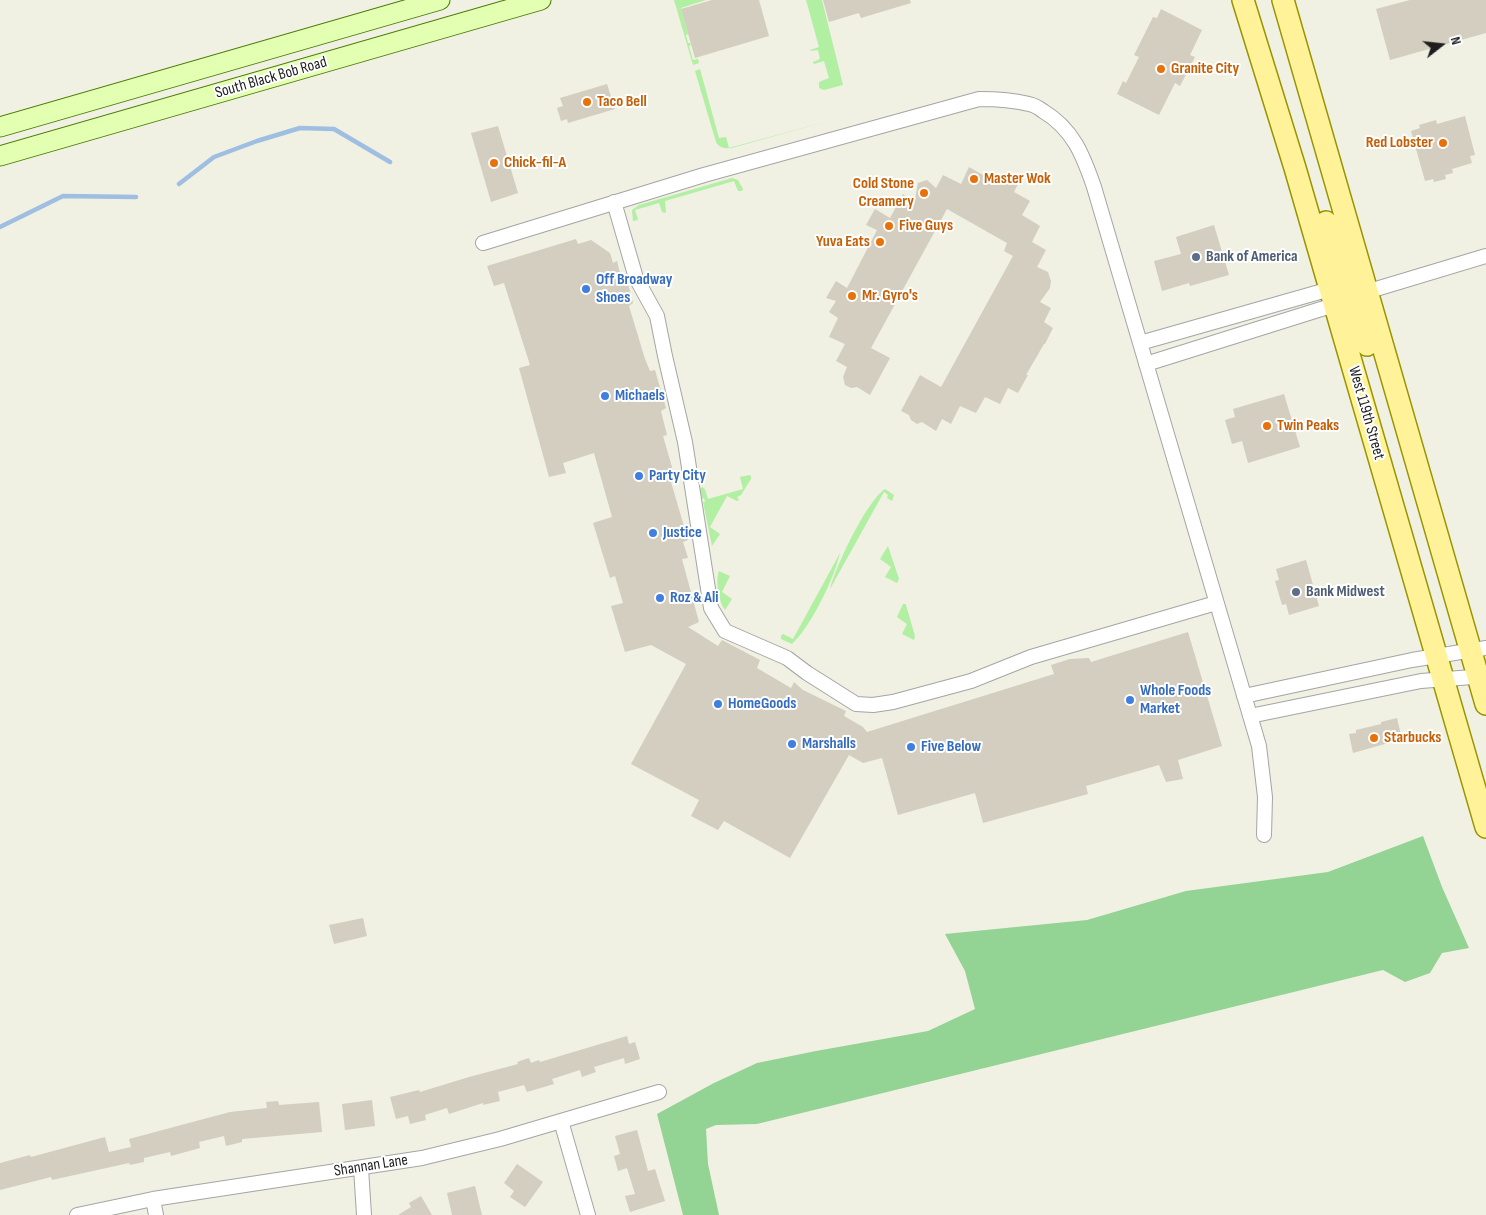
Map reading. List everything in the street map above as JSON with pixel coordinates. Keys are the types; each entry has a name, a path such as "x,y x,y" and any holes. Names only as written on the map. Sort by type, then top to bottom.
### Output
{"main road":[{"name":"South Black Bob Road","path":"0,127 440,0"},
{"name":"South Black Bob Road","path":"0,156 541,0"},
{"name":"West 119th Street","path":"1244,0 1332,297 1461,651 1467,677 1486,704"},
{"name":"West 119th Street","path":"1283,0 1424,492 1467,677 1486,827"},
{"path":"1285,134 1314,186 1340,268 1351,285 1366,292"},
{"path":"1332,297 1349,299 1356,312 1390,411 1424,492"}],"street":[{"path":"483,242 736,166 979,98 1032,104 1054,118 1069,133 1083,156 1259,746 1265,797 1264,835"},
{"path":"614,202 636,278 657,316 685,442 711,608 725,631 787,658 856,704 873,705 893,702 971,681 1031,657 1216,603"},
{"path":"1366,292 1486,256"},
{"path":"1140,343 1332,297"},
{"path":"1146,364 1332,297"},
{"path":"1244,696 1461,651"},
{"path":"1250,716 1421,681 1467,677"},
{"name":"Shannan Lane","path":"77,1215 153,1199 422,1158 500,1139 659,1092"},
{"path":"561,1121 588,1215"},
{"path":"361,1168 364,1215"},
{"path":"153,1199 156,1215"}],"green space":[{"path":"674,0 706,0 681,8 693,60 698,59 699,63 693,65"},
{"path":"806,0 822,0 843,85 824,90 819,88 819,82 829,78 824,61 814,64 813,62 820,59 818,50 810,50 819,47"},
{"path":"700,69 719,138 726,137 729,148 721,147 716,142 695,71"},
{"path":"828,121 732,148 729,148"},
{"path":"732,178 738,180 743,189 742,191 738,191 734,181 665,201 665,213 662,212 659,203 635,210 638,220 633,221 632,210 639,205"},
{"path":"749,475 751,479 741,495 737,497 739,500 737,501 727,496 710,527 720,534 712,546 703,502 705,502 704,498 702,499 700,489 702,487 705,489 708,499 743,489 740,477"},
{"path":"885,489 894,495 892,501 887,498 888,495 884,492 830,589 838,566 861,520 877,496"},
{"path":"888,546 899,579 897,583 885,577 891,567 880,559"},
{"path":"840,553 827,588 807,626 792,644 781,639 783,634 793,639"},
{"path":"719,571 730,576 722,592 732,599 725,610 718,591 717,580"},
{"path":"903,604 906,604 915,636 914,640 902,634 907,624 897,617"},
{"path":"1423,836 1442,887 1469,948 1442,953 1430,973 1405,982 1383,970 757,1124 716,1125 706,1129 708,1164 719,1215 683,1215 657,1114 714,1083 757,1063 928,1031 975,1009 965,971 945,934 1087,920 1186,891 1328,872"}],"building":[{"path":"712,0 759,0 769,36 695,58 681,9"},
{"path":"823,0 910,0 911,3 861,18 859,13 829,22"},
{"path":"1410,0 1486,0 1486,33 1390,60 1376,9"},
{"name":"Granite City","path":"1161,9 1202,30 1190,55 1195,57 1180,86 1175,83 1159,115 1117,94 1123,81 1126,83 1139,57 1134,55 1153,17 1157,18"},
{"name":"Taco Bell","path":"607,84 615,109 568,123 567,119 561,121 557,108 563,106 560,98"},
{"name":"Red Lobster","path":"1465,116 1475,155 1470,156 1472,163 1452,169 1453,173 1445,175 1446,179 1434,182 1433,179 1425,181 1411,131 1420,128 1419,125 1436,120 1437,124"},
{"name":"Chick-fil-A","path":"498,126 518,193 491,202 471,133"},
{"path":"969,167 990,179 994,172 1018,184 1014,192 1030,201 1022,215 1040,226 1032,242 1046,250 1037,267 1048,272 1051,281 1050,288 1040,302 1051,308 1044,322 1053,328 1018,393 1008,388 1000,404 985,397 976,413 960,406 951,424 942,419 936,431 922,422 917,424 911,420 909,415 901,411 920,375 941,387 1013,256 1004,251 1007,243 947,209 871,348 890,358 870,395 857,387 851,388 845,385 843,377 847,367 836,361 845,344 829,337 838,318 829,312 836,301 826,298 836,281 847,288 877,230 866,225 875,209 890,218 903,194 914,204 918,183 927,180 936,188 943,175 961,184"},
{"name":"Bank of America","path":"1214,225 1229,275 1190,286 1189,283 1162,291 1154,261 1181,254 1176,237"},
{"path":"576,239 578,244 591,240 610,253 613,263 617,261 621,277 626,276 633,303 629,306 645,359 650,371 655,370 666,408 661,411 667,435 663,436 676,481 671,482 688,540 683,542 688,558 682,559 699,622 688,627 718,646 722,640 760,660 757,668 791,688 794,682 803,690 846,711 844,716 863,727 867,732 1054,674 1051,665 1070,659 1089,658 1091,662 1188,632 1222,746 1178,760 1183,779 1166,782 1159,765 1086,786 1088,794 983,823 975,793 898,815 882,758 863,763 849,755 790,858 724,821 718,830 691,816 699,800 631,764 686,664 651,645 625,652 611,606 623,603 615,576 610,578 593,523 612,517 594,453 563,463 566,473 549,477 519,368 530,365 504,283 494,286 487,266"},
{"path":"1284,394 1300,447 1248,463 1242,441 1232,444 1225,420 1235,417 1233,409"},
{"name":"Bank Midwest","path":"1306,560 1319,606 1289,615 1286,604 1282,605 1275,581 1279,580 1276,569"},
{"name":"Starbucks","path":"1397,718 1401,735 1398,735 1399,740 1353,753 1349,734 1356,733 1356,730"},
{"path":"363,918 367,936 334,944 329,925"},
{"path":"627,1036 629,1044 635,1042 640,1059 625,1064 624,1058 594,1067 596,1072 582,1077 580,1070 552,1079 554,1084 527,1092 524,1085 498,1092 500,1101 483,1105 483,1103 449,1114 447,1108 425,1115 426,1120 410,1124 408,1116 396,1119 390,1097 419,1090 420,1092 518,1064 517,1062 529,1058 531,1063 539,1060 540,1062"},
{"path":"372,1100 375,1126 345,1130 342,1104"},
{"path":"278,1101 279,1105 319,1102 322,1132 242,1139 242,1142 226,1146 224,1136 199,1142 200,1148 171,1156 170,1152 144,1158 144,1162 130,1165 129,1163 52,1180 51,1177 0,1190 0,1163 30,1155 31,1157 105,1137 109,1152 131,1147 129,1139 230,1112 267,1108 266,1102"},
{"path":"637,1130 648,1171 655,1169 665,1201 630,1212 625,1196 635,1194 627,1168 618,1171 614,1156 620,1154 615,1136"},
{"path":"517,1164 543,1182 525,1207 510,1197 514,1191 504,1183"},
{"path":"475,1186 482,1215 452,1215 447,1193"},
{"path":"421,1196 432,1215 398,1215 411,1207 409,1203"}],"waterway":[{"path":"179,184 214,157 300,128 334,129 390,162"},
{"path":"0,227 63,196 136,197"}],"place":[{"name":"Granite City","path":"1161,69"},
{"name":"Taco Bell","path":"587,102"},
{"name":"Red Lobster","path":"1443,143"},
{"name":"Chick-fil-A","path":"494,163"},
{"name":"Master Wok","path":"974,179"},
{"name":"Cold Stone Creamery","path":"924,193"},
{"name":"Five Guys","path":"889,226"},
{"name":"Yuva Eats","path":"880,242"},
{"name":"Bank of America","path":"1196,257"},
{"name":"Off Broadway Shoes","path":"586,289"},
{"name":"Mr. Gyro's","path":"852,296"},
{"name":"Michaels","path":"605,396"},
{"name":"Twin Peaks","path":"1267,426"},
{"name":"Party City","path":"639,476"},
{"name":"Justice","path":"653,533"},
{"name":"Bank Midwest","path":"1296,592"},
{"name":"Roz & Ali","path":"660,598"},
{"name":"Whole Foods Market","path":"1130,700"},
{"name":"HomeGoods","path":"718,704"},
{"name":"Starbucks","path":"1374,738"},
{"name":"Marshalls","path":"792,744"},
{"name":"Five Below","path":"911,747"}]}
